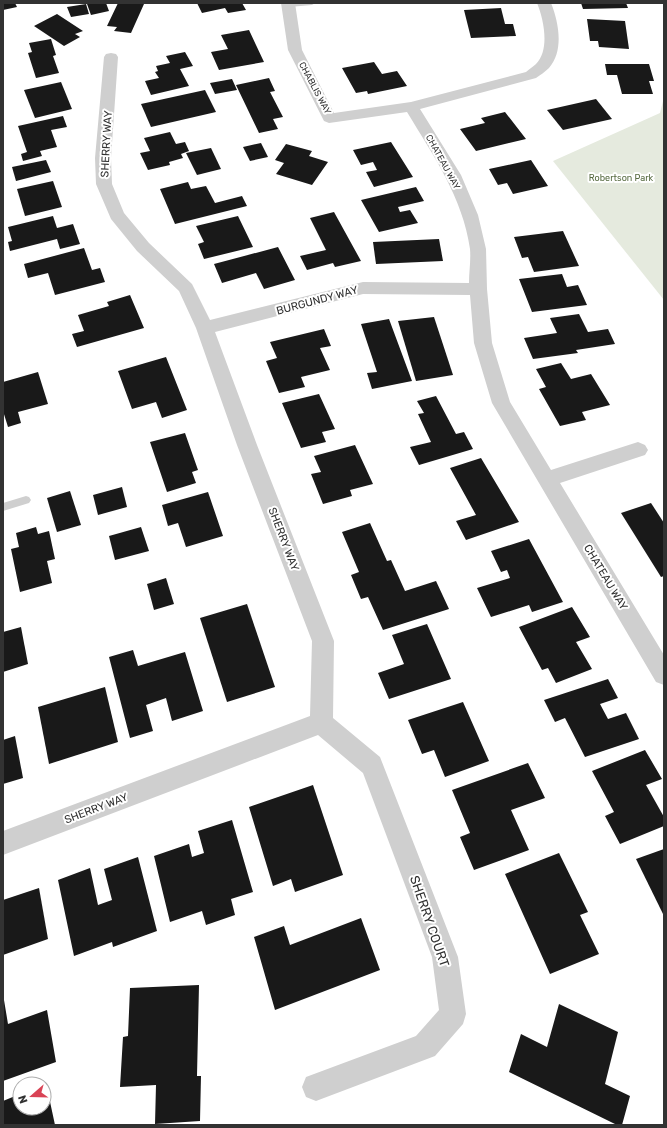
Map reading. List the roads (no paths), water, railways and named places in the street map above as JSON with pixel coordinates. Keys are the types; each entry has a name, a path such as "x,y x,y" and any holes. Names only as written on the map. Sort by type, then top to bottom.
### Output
{"street":[{"path":"411,107 512,81 531,75 543,66 552,48 548,13 544,3"},
{"name":"CHABLIS WAY","path":"289,4 295,50 329,118 411,107"},
{"name":"SHERRY WAY","path":"3,843 321,723 323,641 247,445 205,328 186,288 139,242 117,215 104,184 103,158 111,57"},
{"name":"CHATEAU WAY","path":"411,107 453,175 470,215 478,249 478,289 483,343 501,402 664,675"},
{"name":"BURGUNDY WAY","path":"205,328 362,288 478,289"},
{"path":"547,479 638,450"},
{"name":"SHERRY COURT","path":"316,1087 425,1046 453,1014 445,957 372,765 321,723"}],"lane":[{"path":"289,4 312,3"},
{"path":"3,507 26,500"}],"park label":[{"name":"Robertson Park","path":"621,178"}]}
